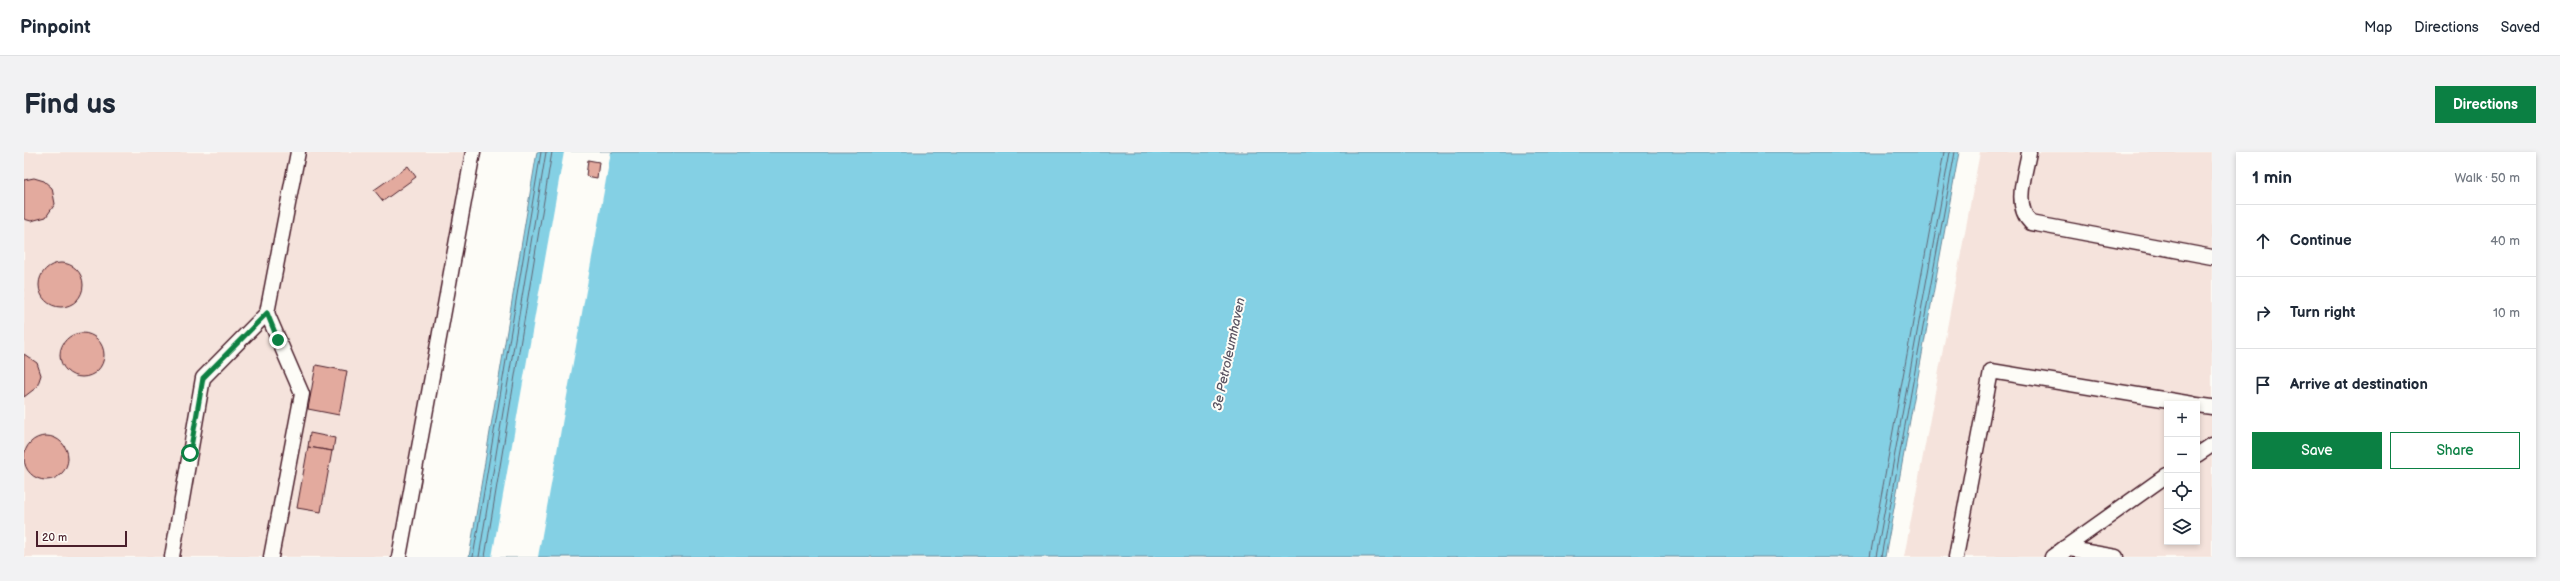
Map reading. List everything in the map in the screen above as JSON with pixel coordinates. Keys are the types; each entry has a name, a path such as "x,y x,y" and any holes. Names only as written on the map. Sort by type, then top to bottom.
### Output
{"lane":[{"path":"172,557 203,378 267,313 298,152"},
{"path":"398,557 473,152"},
{"path":"2029,152 2021,198 2024,213 2031,223 2212,257"},
{"path":"267,313 302,394 271,557"},
{"path":"1956,557 1991,370 2175,401"},
{"path":"2200,405 2212,407"},
{"path":"2200,453 2212,445"},
{"path":"2052,557 2063,552 2164,477"},
{"path":"2063,552 2116,557"}],"shaded area":[{"path":"24,152 466,152 390,557 24,557"},
{"path":"1980,152 2212,152 2212,557 1904,557"}],"water":[{"name":"3e Petroleumhaven","path":"537,152 1959,152 1885,557 469,557"}],"pier":[{"path":"564,152 611,152 538,557 492,557"}],"building":[{"path":"588,160 599,162 597,178 586,176"},
{"path":"408,166 416,177 383,201 374,190"},
{"path":"34,178 44,181 52,188 55,204 46,217 31,221 24,219 24,180"},
{"path":"61,263 73,267 79,273 83,285 79,297 73,303 61,307 49,303 43,297 39,285 43,273 49,267"},
{"path":"78,333 86,333 98,339 104,351 104,359 98,371 86,377 78,377 66,371 60,359 60,351 66,339"},
{"path":"24,354 37,363 41,375 37,387 24,397"},
{"path":"316,365 347,371 339,415 308,409"},
{"path":"310,433 335,438 333,451 308,447"},
{"path":"42,436 50,436 62,442 68,454 68,462 62,474 50,480 42,480 30,474 24,462 24,454 30,442"},
{"path":"308,447 332,451 321,512 297,508"}],"route":[{"path":"190,453 203,378 267,313 278,340"}]}
